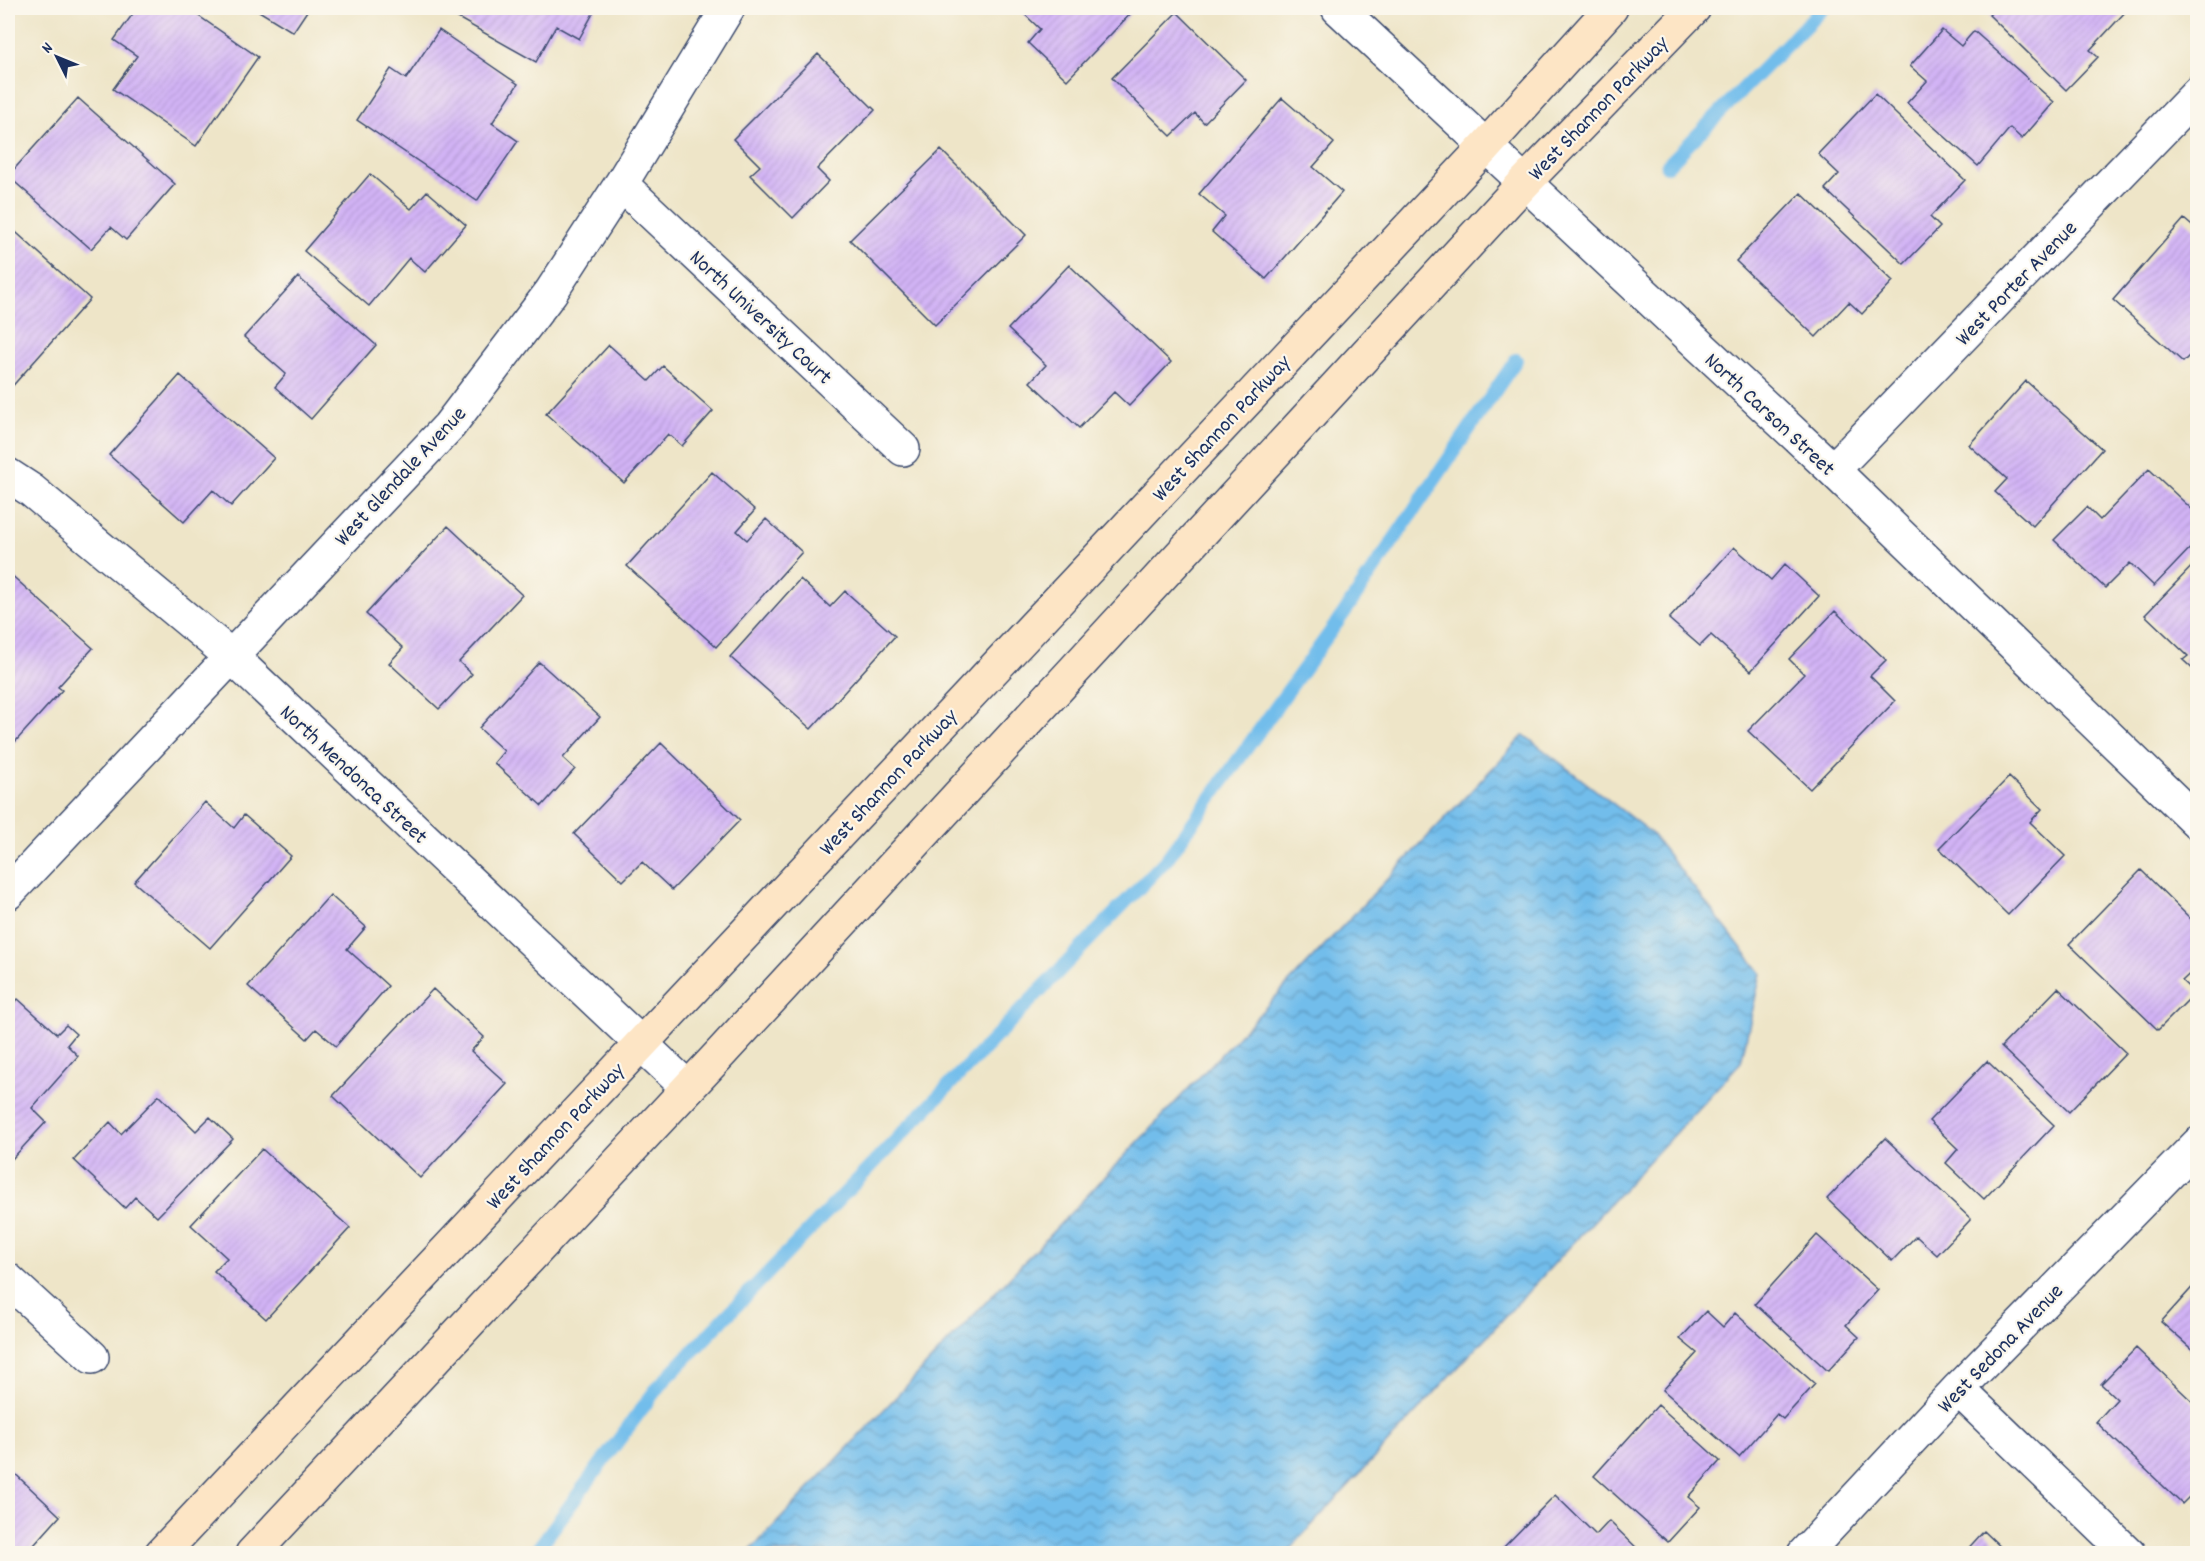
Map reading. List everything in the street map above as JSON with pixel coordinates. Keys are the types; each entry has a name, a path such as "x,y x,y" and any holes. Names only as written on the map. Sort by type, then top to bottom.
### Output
{"street":[{"name":"West Glendale Avenue","path":"8,893 448,426 550,292 621,184 728,8"},
{"name":"North Carson Street","path":"1338,8 1833,471 2198,823"},
{"name":"West Shannon Parkway","path":"161,1554 1485,147 1611,8"},
{"name":"West Shannon Parkway","path":"252,1554 688,1088 1524,183 1694,8"},
{"name":"West Porter Avenue","path":"1833,471 2198,93"},
{"name":"North University Court","path":"621,184 903,449"},
{"name":"North Mendonca Street","path":"8,475 32,490 231,656 688,1088"},
{"name":"West Sedona Avenue","path":"1804,1554 1958,1389 2198,1144"},
{"path":"8,1280 92,1357"},
{"path":"1958,1389 2129,1554"}],"water":[{"path":"1524,735 1651,833 1761,973 1741,1062 1286,1553 748,1553"}],"building":[{"path":"137,8 187,8 258,57 196,146 113,89 137,56 114,40"},
{"path":"254,8 309,8 293,32"},
{"path":"452,8 596,8 579,39 556,26 536,62 449,13"},
{"path":"1018,8 1136,8 1067,80 1028,43 1040,29"},
{"path":"1996,8 2128,9 2090,50 2098,57 2066,90 1989,15"},
{"path":"1177,12 1246,80 1204,123 1195,113 1171,136 1112,78"},
{"path":"439,30 518,84 492,123 518,141 477,201 357,120 391,69 406,79"},
{"path":"1942,30 1961,46 1974,31 2054,102 2022,139 2010,128 1978,166 1907,103 1927,81 1910,66"},
{"path":"818,54 875,110 817,169 829,181 793,218 750,175 760,166 733,139"},
{"path":"1875,94 1965,180 1930,217 1940,227 1904,264 1825,189 1839,174 1818,154"},
{"path":"78,98 175,184 126,240 111,227 91,249 8,176"},
{"path":"1282,98 1334,143 1313,167 1342,192 1266,279 1212,232 1225,216 1199,194"},
{"path":"941,150 1026,235 935,325 850,240"},
{"path":"370,174 411,209 427,191 466,225 425,272 409,258 369,306 304,251"},
{"path":"1801,193 1893,281 1862,314 1849,302 1816,337 1736,261"},
{"path":"2184,219 2198,231 2198,347 2183,362 2113,300"},
{"path":"8,225 90,299 8,391"},
{"path":"1069,265 1171,362 1129,406 1114,392 1079,428 1030,382 1046,365 1008,329"},
{"path":"298,277 376,345 311,419 275,387 286,374 244,337"},
{"path":"609,345 649,381 663,366 713,411 682,446 668,434 624,483 546,414"},
{"path":"180,375 274,458 231,506 213,490 184,522 109,455"},
{"path":"2026,381 2102,449 2033,526 1995,492 2007,479 1969,445"},
{"path":"2149,469 2198,515 2198,540 2154,586 2130,563 2105,588 2054,540 2087,507 2100,520"},
{"path":"712,472 755,510 737,531 747,540 766,519 802,552 716,647 627,566"},
{"path":"448,526 522,595 459,662 472,674 439,709 389,663 403,648 366,614"},
{"path":"1734,547 1771,580 1785,564 1819,596 1751,671 1711,635 1700,646 1669,619"},
{"path":"2198,560 2198,674 2183,660 2188,656 2145,615"},
{"path":"8,572 93,648 58,687 62,690 15,742 8,735"},
{"path":"800,579 830,607 845,591 895,636 811,729 730,657"},
{"path":"1835,611 1886,660 1870,676 1895,701 1810,789 1748,731 1804,674 1789,659"},
{"path":"539,662 600,717 563,758 575,769 542,806 494,763 504,751 479,728"},
{"path":"661,743 740,820 672,890 642,862 623,881 574,834"},
{"path":"2009,777 2042,809 2030,822 2065,856 2008,915 1939,848"},
{"path":"205,802 234,828 244,815 291,856 210,948 134,882"},
{"path":"2141,870 2198,926 2198,966 2182,981 2195,993 2158,1030 2069,944"},
{"path":"330,895 366,927 347,949 388,986 336,1046 316,1029 307,1039 248,986"},
{"path":"2058,988 2126,1053 2069,1112 2001,1047"},
{"path":"433,989 484,1037 471,1051 507,1084 420,1178 333,1096"},
{"path":"18,999 57,1034 66,1025 76,1034 67,1045 78,1056 32,1108 46,1122 12,1159 8,1155 8,1009"},
{"path":"1987,1061 2054,1125 1984,1199 1946,1163 1958,1149 1929,1121"},
{"path":"159,1095 196,1131 210,1117 233,1139 157,1217 135,1197 125,1208 74,1160 110,1122 121,1134"},
{"path":"1885,1138 1971,1219 1937,1255 1916,1236 1892,1261 1827,1199"},
{"path":"262,1149 350,1228 266,1319 214,1271 227,1258 191,1225"},
{"path":"1817,1235 1878,1290 1846,1325 1859,1337 1828,1371 1755,1304"},
{"path":"2198,1281 2198,1352 2196,1353 2161,1322"},
{"path":"1706,1311 1723,1327 1735,1313 1815,1384 1783,1419 1777,1414 1739,1457 1663,1390 1697,1353 1680,1339"},
{"path":"2136,1348 2198,1407 2198,1488 2182,1504 2096,1422 2117,1399 2101,1384"},
{"path":"1658,1405 1720,1461 1688,1497 1700,1507 1668,1542 1594,1476"},
{"path":"8,1467 60,1516 26,1554 8,1554"},
{"path":"1555,1495 1596,1535 1609,1521 1643,1554 1497,1554"},
{"path":"1984,1531 2008,1554 1963,1554"}],"waterway":[{"path":"1667,166 1823,8"},
{"path":"534,1554 658,1387 1166,860 1344,613 1516,360"}]}
